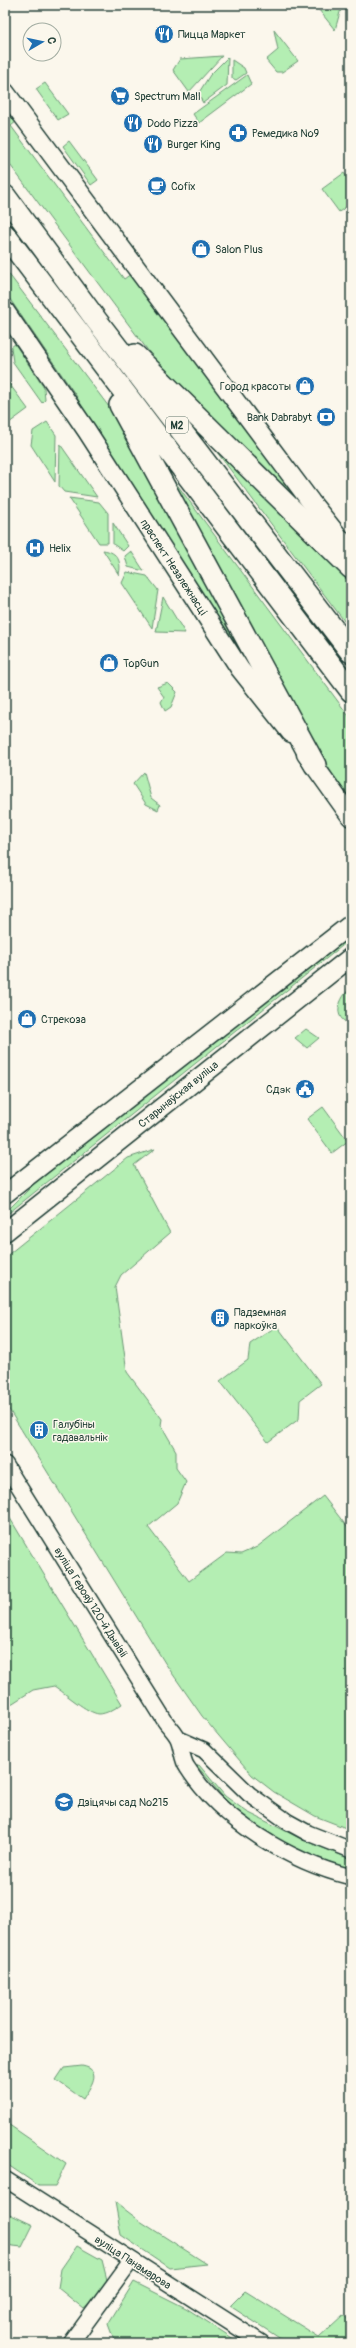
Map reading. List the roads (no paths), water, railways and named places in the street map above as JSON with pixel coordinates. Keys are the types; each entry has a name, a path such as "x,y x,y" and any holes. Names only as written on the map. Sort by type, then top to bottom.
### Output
{"highway":[{"name":"М2","path":"5,196 97,321 351,652"},
{"name":"М2","path":"5,235 351,691"},
{"path":"97,321 156,374 351,568"},
{"path":"78,331 157,470 315,765"}],"main road":[{"path":"5,92 351,552"},
{"name":"праспект Незалежнасці","path":"5,311 87,431 240,669 315,765 351,817"},
{"path":"5,1194 351,924"},
{"name":"Старынаўская вуліца","path":"5,1232 351,957"}],"street":[{"name":"вуліца Герояў 120-й Дывізіі","path":"5,1464 165,1721 179,1739 186,1766 208,1793 244,1826 269,1842 314,1865 351,1877"},
{"name":"вуліца Герояў 120-й Дывізіі","path":"179,1739 204,1750 249,1794 288,1822 314,1836 351,1850"},
{"name":"вуліца Панамарова","path":"5,2179 131,2261 262,2343"},
{"path":"71,2343 131,2261"}],"place":[{"name":"Пицца Маркет","path":"164,34"},
{"name":"Spectrum Mall","path":"120,96"},
{"name":"Dodo Pizza","path":"133,123"},
{"name":"Ремедика №9","path":"238,133"},
{"name":"Burger King","path":"153,144"},
{"name":"Cofix","path":"157,186"},
{"name":"Salon Plus","path":"201,249"},
{"name":"Город красоты","path":"305,386"},
{"name":"Bank Dabrabyt","path":"326,417"},
{"name":"Helix","path":"35,548"},
{"name":"TopGun","path":"109,663"},
{"name":"Стрекоза","path":"27,1019"},
{"name":"Сдэк","path":"305,1089"},
{"name":"Падземная паркоўка","path":"220,1318"},
{"name":"Галубіны гадавальнік","path":"39,1430"},
{"name":"Дзіцячы сад №215","path":"64,1802"}]}
